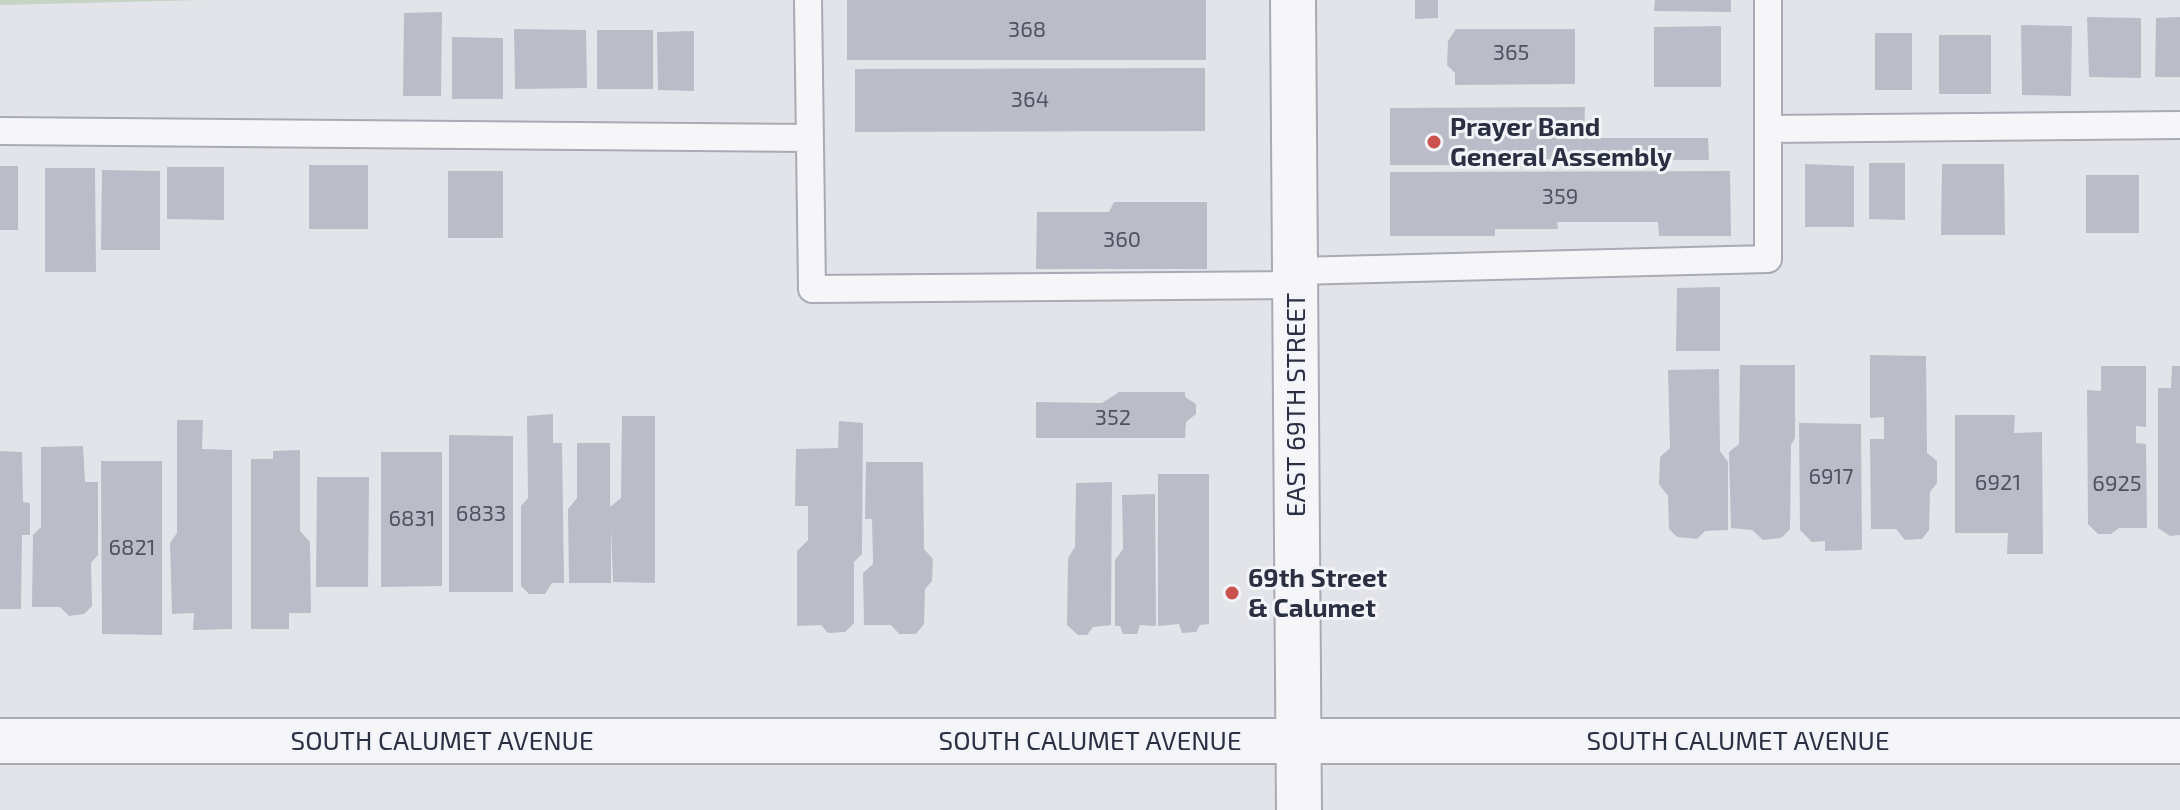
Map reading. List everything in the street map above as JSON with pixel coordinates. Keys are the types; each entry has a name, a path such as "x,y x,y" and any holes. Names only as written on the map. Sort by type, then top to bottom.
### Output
{"street":[{"name":"EAST 69TH STREET","path":"1293,0 1299,810"},
{"name":"SOUTH CALUMET AVENUE","path":"0,741 2180,741"}],"lane":[{"path":"808,0 812,289 1296,278 1768,259 1768,1"},
{"path":"1768,129 2180,125"},
{"path":"0,131 808,138"}],"green space":[{"path":"0,0 203,0 0,5"}],"building":[{"path":"847,0 1206,0 1206,60 847,60"},
{"path":"1415,0 1438,0 1438,18 1415,19"},
{"path":"1655,0 1731,0 1731,12 1654,11"},
{"path":"442,12 441,96 403,96 404,13"},
{"path":"2087,17 2141,18 2141,78 2089,77"},
{"path":"2180,17 2180,77 2155,77 2156,18"},
{"path":"2021,25 2072,26 2071,96 2022,95"},
{"path":"1721,26 1721,87 1654,87 1654,27"},
{"path":"514,29 586,30 587,88 515,89"},
{"path":"1456,29 1575,29 1575,84 1455,85 1455,73 1447,65 1448,41"},
{"path":"597,30 653,30 653,89 597,89"},
{"path":"694,31 694,91 658,90 657,32"},
{"path":"1875,33 1912,33 1912,90 1875,90"},
{"path":"1939,35 1991,35 1991,94 1939,94"},
{"path":"452,37 503,38 503,99 452,99"},
{"path":"1205,68 1205,131 855,132 855,69"},
{"path":"1585,107 1584,138 1708,138 1709,160 1467,159 1467,165 1390,165 1390,108"},
{"path":"1869,163 1905,163 1905,220 1869,219"},
{"path":"1805,164 1854,166 1854,227 1805,227"},
{"path":"1942,164 2004,164 2005,235 1941,235"},
{"path":"309,165 368,165 368,229 309,229"},
{"path":"0,166 18,166 18,230 0,230"},
{"path":"167,167 224,167 224,220 167,219"},
{"path":"45,168 95,168 96,272 45,272"},
{"path":"102,170 160,171 160,250 101,250"},
{"path":"448,171 503,171 503,238 448,238"},
{"path":"1730,171 1731,236 1659,236 1658,222 1557,222 1558,229 1495,229 1495,236 1390,236 1390,172"},
{"path":"2086,175 2139,175 2139,233 2086,233"},
{"path":"1114,202 1207,202 1207,269 1036,269 1037,212 1109,212"},
{"path":"1720,287 1720,351 1676,351 1677,288"},
{"path":"1870,355 1926,356 1927,453 1937,461 1937,483 1930,492 1929,530 1922,539 1905,540 1896,529 1871,529 1870,439 1884,439 1884,417 1870,418"},
{"path":"1740,365 1795,365 1790,529 1781,538 1763,540 1752,530 1731,528 1729,452 1739,444"},
{"path":"2101,366 2146,366 2146,427 2136,426 2136,443 2146,444 2147,528 2119,528 2111,534 2098,534 2088,524 2087,390 2101,391"},
{"path":"2172,366 2180,366 2180,535 2170,536 2158,528 2158,388 2171,388"},
{"path":"1719,369 1720,451 1728,462 1728,530 1705,531 1697,539 1677,537 1669,529 1668,496 1659,484 1660,457 1670,448 1668,370"},
{"path":"1119,392 1185,392 1185,397 1196,404 1196,414 1186,422 1185,438 1036,438 1036,402 1102,403"},
{"path":"553,414 553,443 562,443 564,583 552,583 545,594 529,594 521,586 521,506 528,498 527,416"},
{"path":"1955,415 2015,415 2014,433 2042,432 2043,554 2007,554 2008,533 1955,533"},
{"path":"622,416 655,416 655,583 613,582 611,527 611,583 569,583 568,509 577,498 577,443 610,443 610,507 621,498"},
{"path":"177,420 203,420 202,449 232,450 232,629 193,630 194,613 172,614 170,543 177,533"},
{"path":"839,421 863,423 862,554 854,562 854,623 845,632 828,633 821,625 797,626 797,551 808,540 808,506 795,506 796,449 838,448"},
{"path":"1799,423 1861,424 1862,550 1825,551 1825,541 1812,542 1800,530"},
{"path":"449,435 513,436 513,592 449,592"},
{"path":"83,446 85,482 98,482 98,555 91,563 92,606 84,614 69,616 60,607 32,607 33,535 41,527 41,447"},
{"path":"300,450 300,531 310,542 311,613 289,613 289,629 251,629 251,459 273,459 273,451"},
{"path":"0,451 22,452 23,502 30,503 30,535 22,535 21,609 0,609"},
{"path":"381,452 442,452 442,586 381,587"},
{"path":"101,461 162,461 162,635 102,634"},
{"path":"866,462 923,462 924,549 933,559 932,581 925,589 924,624 916,634 899,634 891,625 864,625 863,573 873,564 872,519 865,519"},
{"path":"1158,474 1209,474 1209,624 1200,625 1196,632 1182,633 1179,624 1158,626"},
{"path":"317,477 369,477 368,587 316,587"},
{"path":"1112,482 1111,625 1093,627 1087,635 1078,635 1067,625 1068,558 1075,547 1076,483"},
{"path":"1155,494 1156,626 1140,625 1137,634 1123,634 1120,626 1115,626 1115,560 1123,549 1122,495"}],"place":[{"name":"Prayer Band General Assembly","path":"1434,142"},
{"name":"69th Street & Calumet","path":"1232,593"}]}
